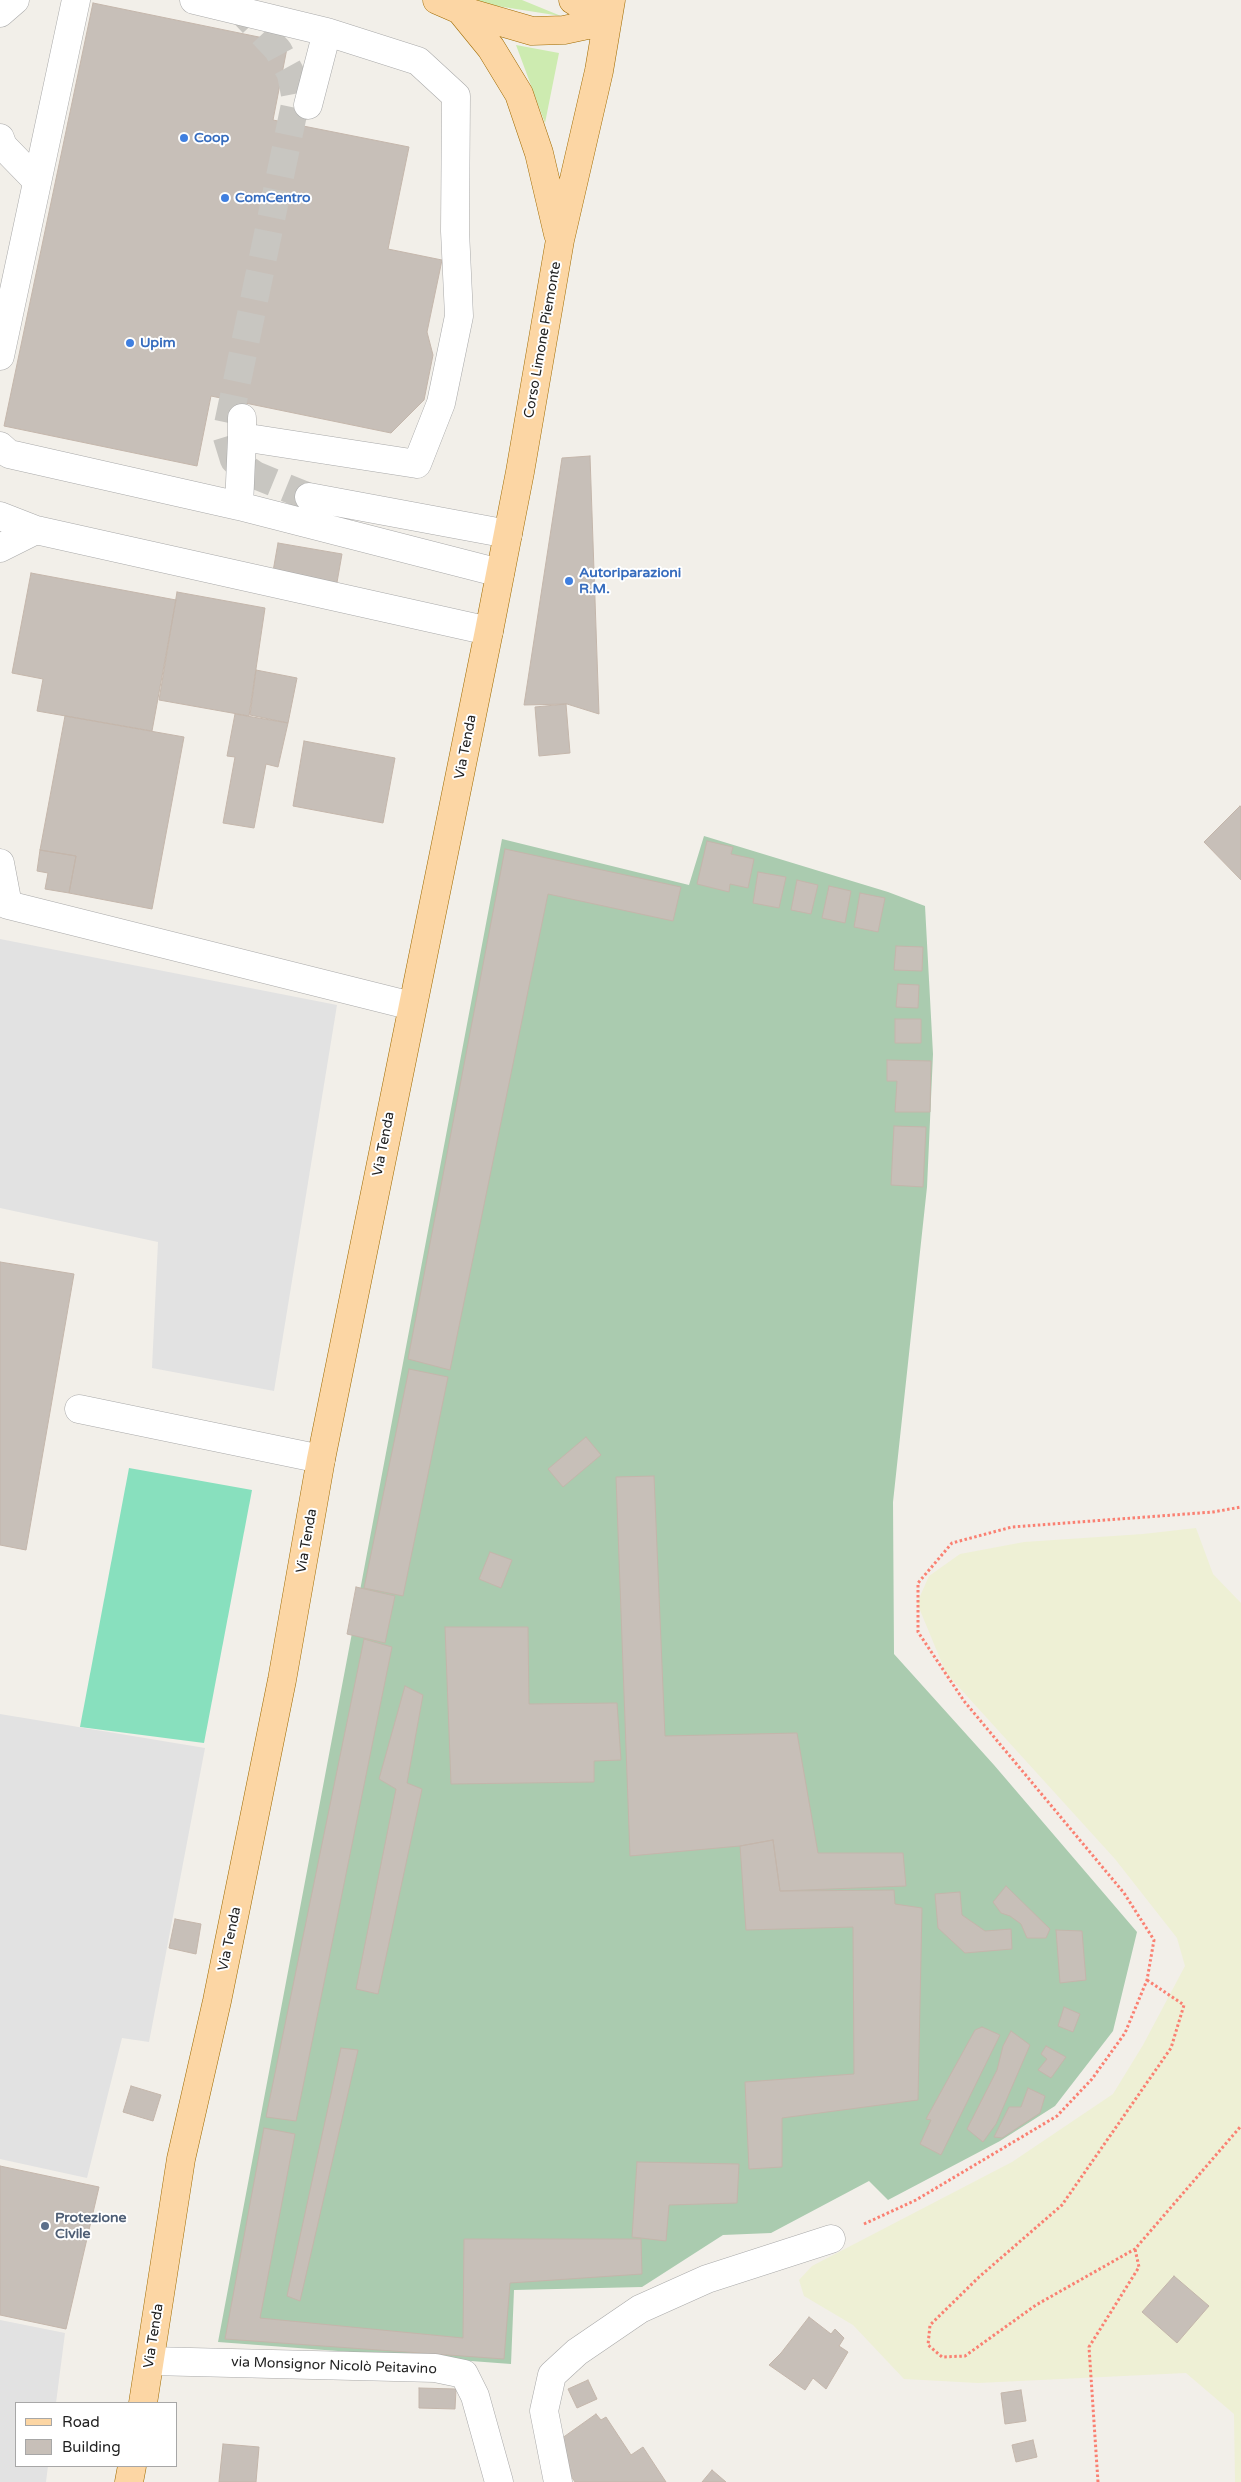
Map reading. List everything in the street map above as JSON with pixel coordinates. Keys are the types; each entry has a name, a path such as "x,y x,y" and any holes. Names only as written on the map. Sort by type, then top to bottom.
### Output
{"main road":[{"path":"573,0 609,10"},
{"path":"448,5 532,31 564,30 609,10"},
{"path":"448,5 491,48 519,94 540,153 560,240"},
{"name":"Corso Limone Piemonte","path":"479,680 508,534 560,240 599,71 609,10"},
{"name":"Via Tenda","path":"143,2402 181,2159 217,2001 282,1680 321,1459 479,680"},
{"path":"129,2482 132,2467"}],"lane":[{"path":"0,13 15,0"},
{"path":"0,356 76,0"},
{"path":"194,0 326,32 418,61 456,96 454,231 459,316 441,403 417,464 242,427 239,506"},
{"path":"308,105 326,32"},
{"path":"0,138 3,146 37,181"},
{"path":"0,446 9,454 239,506 500,573"},
{"path":"310,497 508,534"},
{"path":"0,516 36,530 489,631"},
{"path":"0,548 36,530"},
{"path":"0,863 8,905 412,1006"},
{"path":"79,1409 321,1459"},
{"path":"558,2482 544,2411 552,2374 577,2352 640,2309 707,2279 832,2239"},
{"name":"via Monsignor Nicolò Peitavino","path":"150,2361 435,2368 464,2374 475,2396 499,2482"}],"path":[{"path":"832,2239 916,2200 1057,2116 1092,2079 1124,2033 1147,1980 1154,1940 1124,1893 964,1700 918,1632 918,1583 952,1543 1012,1527 1213,1512 1241,1507"},
{"path":"1147,1980 1184,2006 1171,2048 1062,2205 979,2277 930,2325 928,2345 942,2357 965,2356 1036,2305 1135,2249 1241,2126"},
{"path":"1098,2482 1089,2347 1139,2267 1135,2249"}],"green space":[{"path":"477,0 522,0 561,16 484,4"},
{"path":"516,45 559,53 545,123"},
{"path":"704,836 888,892 925,906 933,1054 927,1187 893,1502 894,1654 994,1765 1137,1932 1113,2031 1055,2106 1000,2141 888,2200 869,2181 771,2233 723,2235 642,2287 514,2290 511,2364 218,2342 502,839 689,885"},
{"path":"129,1468 252,1490 204,1743 80,1727"},
{"path":"1196,1528 1213,1574 1241,1603 1241,2482 1235,2482 1234,2414 1186,2373 978,2383 904,2379 853,2325 804,2296 799,2280 812,2266 1012,2162 1113,2094 1143,2045 1185,1966 1177,1938 1115,1859 946,1673 917,1603 929,1576 960,1554 1024,1542 1143,1534"}],"shaded area":[{"path":"0,939 337,1005 274,1391 152,1368 158,1242 0,1208"},
{"path":"0,1714 205,1748 149,2042 122,2038 87,2178 0,2159"},
{"path":"0,2320 65,2333 56,2402 15,2402 15,2467 48,2467 46,2482 0,2482"}],"building":[{"name":"ComCentro","path":"93,3 288,43 273,120 409,147 388,249 442,260 427,332 433,355 424,400 391,433 211,396 197,466 4,426"},
{"name":"Autoriparazioni R.M.","path":"590,456 599,714 567,704 524,705 562,458"},
{"path":"278,543 342,554 336,588 272,577"},
{"path":"31,573 176,600 152,731 37,711 43,679 12,673"},
{"path":"177,592 265,608 249,716 159,700"},
{"path":"256,670 297,678 288,723 250,715"},
{"path":"566,704 570,753 539,756 535,707"},
{"path":"235,714 288,723 278,767 266,764 254,828 223,823 235,757 227,756"},
{"path":"65,716 184,737 152,909 69,893 76,856 40,850"},
{"path":"304,741 395,758 383,823 293,806"},
{"path":"1241,807 1241,880 1204,842"},
{"path":"707,841 733,847 731,854 754,859 748,888 730,884 729,892 697,884"},
{"path":"505,849 681,887 673,921 548,894 450,1370 408,1359"},
{"path":"40,850 76,856 69,893 45,889 48,873 37,871"},
{"path":"758,872 786,877 779,908 753,903"},
{"path":"797,880 818,885 811,914 791,910"},
{"path":"829,886 851,891 845,923 822,918"},
{"path":"860,893 885,898 878,932 854,927"},
{"path":"896,946 923,947 922,971 894,970"},
{"path":"898,984 919,985 918,1008 896,1007"},
{"path":"895,1019 921,1019 921,1043 895,1043"},
{"path":"887,1060 931,1061 930,1112 895,1112 897,1081 887,1081"},
{"path":"894,1126 926,1127 923,1187 891,1185"},
{"path":"0,1262 74,1274 26,1550 0,1545"},
{"path":"409,1369 448,1377 403,1596 364,1588"},
{"path":"586,1437 601,1455 563,1487 548,1469"},
{"path":"654,1476 665,1736 797,1733 818,1853 903,1853 906,1886 780,1891 773,1840 740,1846 630,1856 616,1477"},
{"path":"490,1552 512,1560 501,1588 479,1579"},
{"path":"356,1587 395,1596 385,1643 347,1634"},
{"path":"445,1627 528,1627 529,1704 617,1703 621,1760 594,1761 594,1782 451,1784"},
{"path":"364,1639 392,1647 296,2121 266,2117"},
{"path":"405,1686 423,1695 407,1783 422,1789 378,1994 356,1989 396,1789 379,1779"},
{"path":"773,1840 780,1891 894,1890 895,1904 922,1908 918,2100 782,2118 782,2167 749,2169 745,2082 854,2074 853,1927 746,1930 740,1846"},
{"path":"1006,1886 1050,1929 1046,1938 1027,1938 1021,1924 1010,1916 1001,1913 993,1902"},
{"path":"960,1892 962,1915 985,1931 1011,1929 1012,1949 965,1953 938,1928 935,1894"},
{"path":"175,1919 201,1924 196,1954 169,1948"},
{"path":"1056,1930 1082,1931 1086,1980 1060,1983"},
{"path":"1064,2007 1080,2014 1073,2032 1058,2026"},
{"path":"982,2027 1000,2035 941,2155 920,2144 931,2120 926,2119 975,2030"},
{"path":"1011,2031 1030,2045 996,2124 983,2142 967,2129 997,2070 1003,2046"},
{"path":"1046,2046 1066,2057 1051,2078 1038,2070 1047,2059 1041,2054"},
{"path":"341,2048 358,2050 300,2301 287,2296"},
{"path":"131,2086 161,2095 153,2121 123,2112"},
{"path":"1028,2088 1045,2096 1040,2113 1002,2138 994,2137 1009,2107 1021,2107"},
{"path":"264,2128 295,2134 260,2318 463,2338 464,2239 641,2239 642,2274 510,2283 504,2359 225,2339"},
{"path":"637,2162 739,2164 737,2203 669,2205 666,2241 632,2237"},
{"name":"Protezione Civile","path":"0,2166 99,2187 66,2329 0,2315"},
{"path":"1174,2276 1209,2306 1177,2343 1142,2312"},
{"path":"809,2317 831,2334 835,2329 844,2338 839,2346 848,2352 826,2389 813,2378 805,2390 769,2365 781,2353"},
{"path":"588,2380 597,2399 577,2408 568,2389"},
{"path":"419,2388 456,2389 455,2409 419,2408"},
{"path":"1021,2390 1026,2421 1005,2424 1001,2393"},
{"path":"596,2414 601,2420 606,2417 631,2455 643,2447 666,2482 575,2482 551,2446"},
{"path":"1033,2440 1037,2457 1016,2462 1012,2445"},
{"path":"223,2444 259,2447 256,2482 219,2482"},
{"path":"712,2470 726,2482 702,2482"}],"tunnel":[{"path":"234,3 278,50 291,74 296,100 226,434 234,460 255,475 309,497"}],"place":[{"name":"Coop","path":"184,138"},
{"name":"ComCentro","path":"225,198"},
{"name":"Upim","path":"130,343"},
{"name":"Autoriparazioni R.M.","path":"569,581"},
{"name":"Protezione Civile","path":"45,2226"}]}
